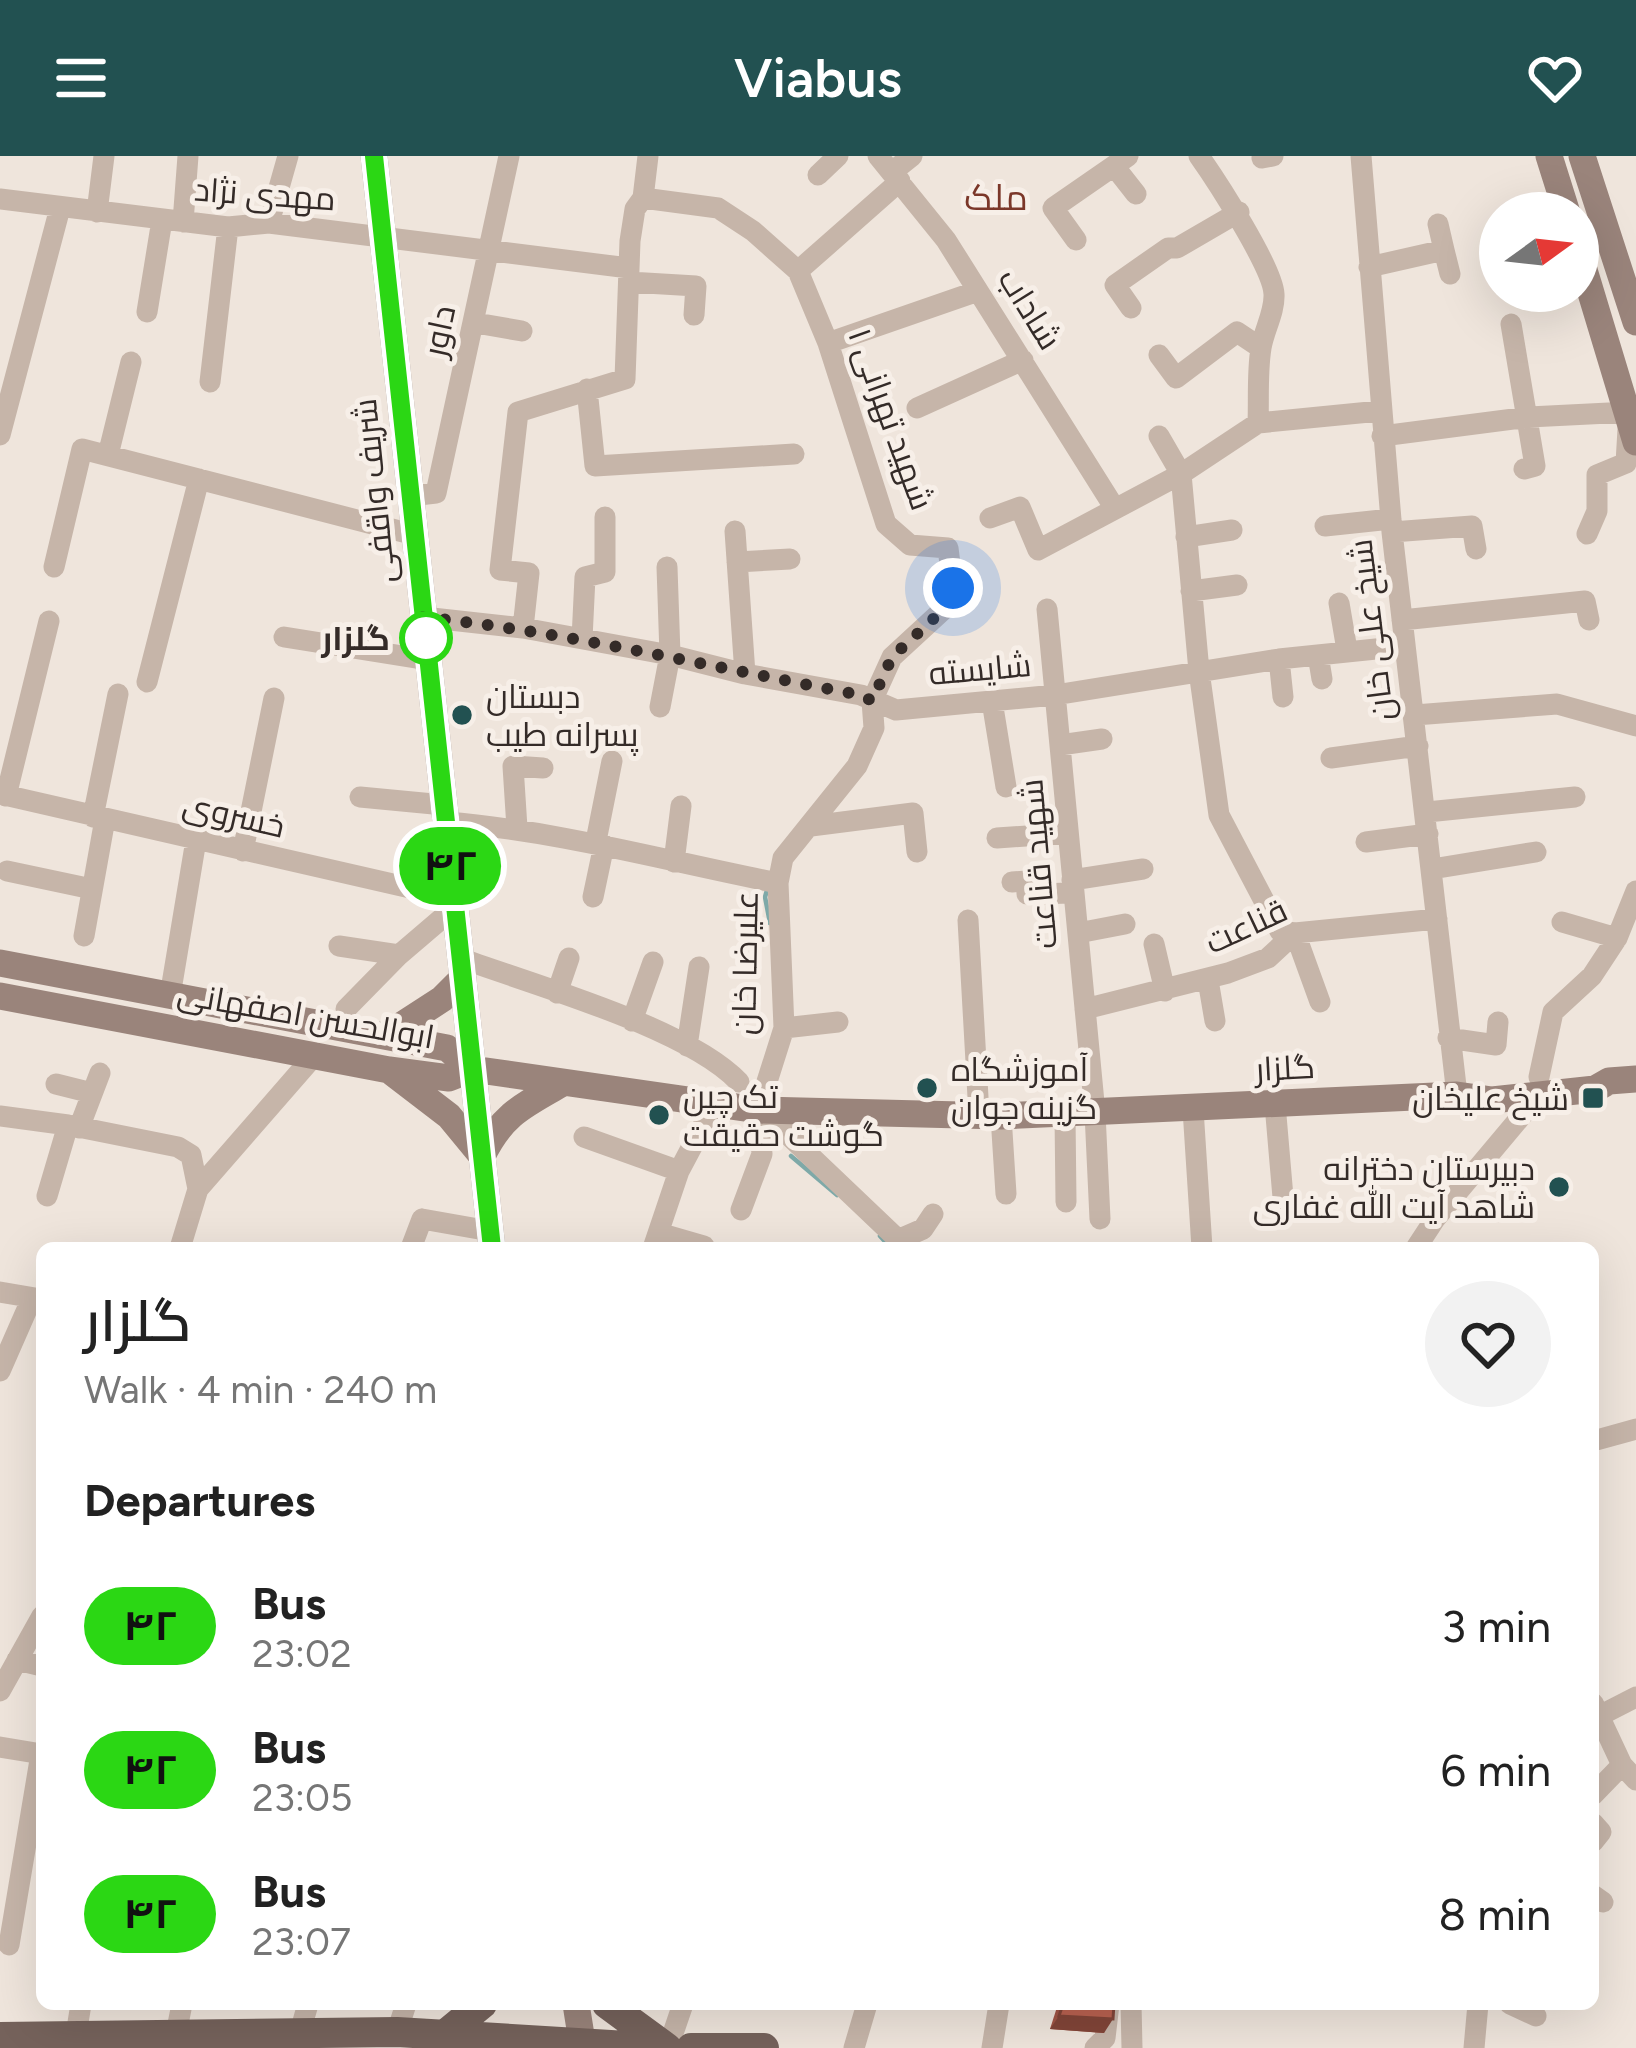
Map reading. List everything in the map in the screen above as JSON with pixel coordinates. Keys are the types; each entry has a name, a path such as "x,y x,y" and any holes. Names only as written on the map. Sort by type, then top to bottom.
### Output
{"main road":[{"name":"شریف واقفی","path":"374,156 491,1239"},
{"path":"1549,156 1560,192"},
{"path":"1582,156 1636,322"},
{"path":"1598,312 1636,442"},
{"name":"ابوالحسن اصفهانی","path":"0,963 447,1048 472,1069 449,1078 389,1070 0,996"},
{"path":"385,1036 415,1020 461,968"},
{"path":"60,1007 76,996 75,977"},
{"path":"119,1018 108,1001 121,986"},
{"name":"گلزار","path":"472,1069 760,1110 990,1116 1457,1095 1492,1100 1539,1086 1595,1089 1622,1080"},
{"path":"389,1070 449,1116 482,1156 496,1127 561,1084"},
{"path":"447,2042 476,2010"},
{"path":"560,2010 572,2044"},
{"path":"572,2044 575,2010"},
{"path":"615,2010 665,2048"},
{"path":"0,2037 79,2019 402,2018 447,2042 665,2048"},
{"path":"692,2048 764,2048"}],"street":[{"path":"98,212 104,156"},
{"path":"147,312 188,156"},
{"path":"269,223 288,156"},
{"name":"داور","path":"410,496 436,493 509,156"},
{"path":"524,628 530,573 500,570 518,412 625,379 635,209 643,198 648,156"},
{"path":"818,175 838,156"},
{"path":"798,271 890,170 912,156"},
{"path":"1198,156 1239,212 1240,225 1274,293 1262,348 1258,424"},
{"name":"شیخ علی خان","path":"1361,156 1391,525 1457,1095"},
{"path":"1076,240 1053,208 1121,161 1136,194"},
{"name":"شاداب","path":"890,170 946,240 1114,507"},
{"name":"شهید تهرانی ۱","path":"643,198 718,208 798,271 828,343 886,524 910,545 948,548 953,588 943,610 892,657 872,701"},
{"name":"مهدی نژاد","path":"0,200 228,227 269,223 488,251 696,286 694,315"},
{"path":"1,428 60,208"},
{"path":"1131,308 1115,285 1168,248 1177,248 1239,212"},
{"path":"1438,224 1450,274"},
{"path":"210,382 228,227"},
{"path":"1370,267 1444,250"},
{"path":"828,343 978,291"},
{"path":"476,323 522,331"},
{"path":"1511,324 1535,466 1524,469"},
{"path":"1159,356 1176,378 1237,332 1262,348"},
{"path":"917,408 1023,360"},
{"path":"108,455 131,362"},
{"path":"586,389 595,466 685,471 794,454"},
{"path":"990,518 1020,507 1038,550 1181,474 1258,424 1380,411"},
{"path":"1382,436 1528,417 1629,412 1626,463 1597,475 1597,511 1586,534"},
{"path":"1159,436 1181,474 1199,671 1219,815 1280,931 1295,933 1320,1001"},
{"path":"54,567 82,448 415,535"},
{"path":"147,682 199,479"},
{"path":"566,642 585,577 605,572 605,518"},
{"path":"1325,526 1472,526 1476,549"},
{"path":"1186,537 1232,530"},
{"path":"735,531 745,674"},
{"path":"737,562 790,560"},
{"path":"660,707 670,655 667,567"},
{"path":"1191,591 1238,585"},
{"path":"1402,620 1585,601 1589,620"},
{"path":"1339,603 1347,650"},
{"name":"شهید قناعت","path":"1047,609 1095,1113 1100,1219"},
{"name":"شایسته","path":"423,617 524,628 566,642 670,655 861,695 896,710 1055,695 1279,659 1405,646"},
{"path":"3,795 49,621"},
{"path":"284,637 428,661"},
{"path":"1318,655 1322,679"},
{"path":"1279,659 1283,697"},
{"path":"84,936 118,694"},
{"path":"243,851 274,698"},
{"name":"علیرضا خان","path":"741,1210 762,1154 760,1110 784,1028 767,881 857,766 874,728 872,701"},
{"path":"992,701 1006,787"},
{"path":"1414,715 1557,704 1636,726"},
{"path":"1060,745 1102,739"},
{"path":"1331,758 1418,746"},
{"path":"593,897 612,761"},
{"path":"517,828 513,766 543,768"},
{"name":"خسروی","path":"3,795 454,903"},
{"path":"360,797 767,881"},
{"path":"1366,842 1427,823 1575,797"},
{"path":"674,862 680,806"},
{"path":"811,826 913,813 917,852"},
{"path":"997,838 1068,833"},
{"path":"170,996 196,840"},
{"path":"1432,869 1536,852"},
{"path":"1020,896 1143,869"},
{"path":"7,872 92,889"},
{"path":"1420,1242 1539,1086 1553,1012 1592,976 1617,938 1636,891"},
{"path":"346,1009 454,903"},
{"name":"قناعت","path":"1085,1010 1208,980 1268,958 1295,933 1437,919"},
{"path":"968,920 990,1116 1006,1194"},
{"path":"1562,922 1617,938"},
{"path":"1078,932 1125,924"},
{"path":"1154,944 1166,991"},
{"path":"339,946 398,955"},
{"path":"557,993 568,958"},
{"path":"632,1021 653,962"},
{"path":"687,1046 699,967"},
{"path":"461,968 557,993 632,1021 726,1068 739,1082"},
{"path":"1208,980 1215,1021"},
{"path":"784,1028 838,1022"},
{"path":"1448,1038 1496,1045 1498,1022"},
{"path":"182,1242 198,1189 314,1057"},
{"path":"47,1196 96,1083 56,1084"},
{"path":"1275,1104 1284,1209"},
{"path":"656,1241 679,1171 714,1105"},
{"path":"1192,1109 1202,1242"},
{"path":"760,1110 901,1242"},
{"path":"1065,1115 1066,1202"},
{"path":"0,1116 178,1148 191,1155 198,1189"},
{"path":"584,1137 679,1171"},
{"path":"411,1242 417,1209 491,1239"},
{"path":"907,1242 933,1214"},
{"path":"0,1292 36,1299"},
{"path":"0,1371 36,1301"},
{"path":"1599,1439 1636,1429"},
{"path":"0,1691 36,1627"},
{"path":"17,1660 36,1665"},
{"path":"1599,1709 1636,1697"},
{"path":"1599,1717 1617,1760 1599,1786"},
{"path":"0,1747 36,1753"},
{"path":"9,1946 33,1869 36,1831"},
{"path":"665,2048 681,2010"},
{"path":"854,2048 865,2010"},
{"path":"992,2048 998,2010"},
{"path":"1095,2048 1105,2038 1108,2010"},
{"path":"1131,2010 1132,2048"},
{"path":"1474,2048 1477,2010"},
{"path":"1523,2010 1536,2016"}],"building":[{"path":"1061,2010 1114,2010 1113,2019 1059,2016"}],"waterway":[{"path":"768,887 770,923"},
{"path":"791,1156 837,1195"},
{"path":"880,1236 886,1242"}],"bus line":[{"name":"۴۲","path":"374,156 491,1242"}],"place":[{"name":"گلزار","path":"426,638"},
{"name":"دبستان پسرانه طیب","path":"462,715"},
{"name":"آموزشگاه گزینه جوان","path":"927,1088"},
{"name":"شیخ علیخان","path":"1593,1098"},
{"name":"تک چین گوشت حقیقت","path":"659,1115"},
{"name":"دبیرستان دخترانه شاهد آیت الله غفاری","path":"1559,1187"}],"district":[{"name":"ملک","path":"996,197"}],"route":[{"path":"426,638 423,617 524,628 861,695 872,701 892,657 943,610 953,588"}]}
